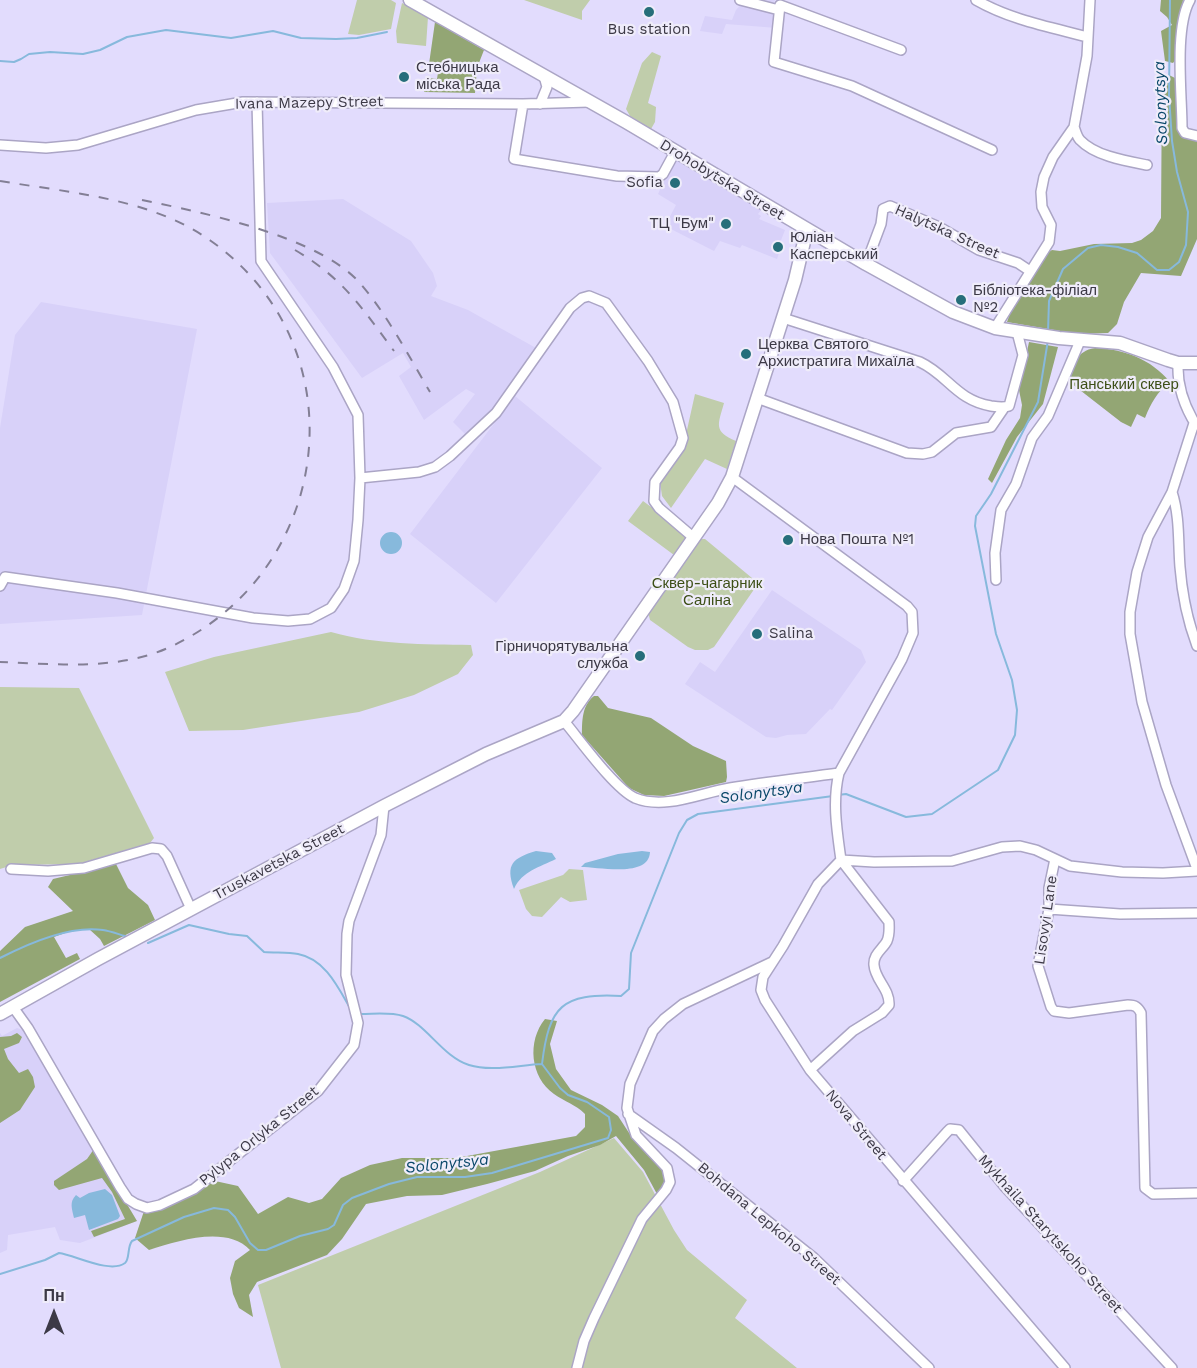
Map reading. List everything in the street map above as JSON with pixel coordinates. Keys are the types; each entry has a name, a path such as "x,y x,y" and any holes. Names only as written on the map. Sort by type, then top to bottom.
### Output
{"street":[{"name":"Drohobytska Street","path":"410,0 953,312 995,328 1080,341 1120,343 1178,363 1197,363"},
{"path":"740,0 780,10"},
{"path":"976,0 1016,19 1088,37"},
{"path":"995,328 1049,242 1051,225 1042,207 1041,198 1044,177 1053,157 1074,127 1086,67 1090,0"},
{"path":"1190,0 1185,11 1181,40 1182,128 1185,133 1197,136"},
{"path":"901,50 780,5 774,62 852,86 992,150"},
{"path":"540,104 547,87 544,76"},
{"name":"Ivana Mazepy Street","path":"0,145 46,148 78,146 196,110 243,102 540,104 589,102"},
{"path":"0,586 5,577 117,593 253,618 288,621 310,619 331,608 344,589 354,561 360,478 358,415 352,400 319,346 261,261 257,102"},
{"path":"523,104 514,159 618,176 659,177 675,152"},
{"path":"1074,127 1078,139 1088,146 1129,162 1147,165"},
{"name":"Halytska Street","path":"866,264 881,224 883,209 890,206 939,227 979,250 1018,263 1030,271"},
{"name":"Truskavetska Street","path":"0,1014 384,806 486,754 564,721 694,538 718,503 732,477 795,280 807,229"},
{"path":"360,478 420,472 450,456 496,413 570,308 582,298 590,296 606,303 648,361 673,402 683,438 680,447 655,482 654,501 694,538"},
{"path":"783,318 920,362 964,397 982,405 1004,408"},
{"path":"757,398 907,453 932,452 956,433 988,429 1004,408 1009,406 1023,355 1023,333"},
{"path":"996,580 995,553 1001,510 1016,484 1032,438 1048,416 1080,341"},
{"path":"841,860 952,861 1002,847 1020,846 1035,850 1070,866 1122,872 1163,873 1197,870 1166,785 1142,702 1130,634 1130,612 1148,537 1172,492 1196,424 1179,390 1178,363"},
{"path":"732,477 907,606 912,612 913,633 902,659 839,773 836,788 841,860 889,922 886,943 876,953 874,965 887,992 889,1005 831,1049 810,1070"},
{"path":"1172,492 1177,506 1180,568 1197,646"},
{"path":"564,721 627,793 645,801 670,801 728,788 839,773"},
{"name":"Pylypa Orlyka Street","path":"13,1007 28,1028 129,1199 136,1204 152,1207 194,1189 318,1091 354,1045 358,1023 346,975 347,934 349,921 381,835 384,806"},
{"path":"11,869 48,871 84,868 152,848 161,849 167,855 191,909"},
{"name":"Lisovyi Lane","path":"1055,859 1049,888 1049,909 1038,966 1051,1007 1054,1011 1069,1013 1134,1005 1140,1013 1145,1188 1153,1194 1197,1193"},
{"name":"Nova Street","path":"841,860 818,884 763,977 761,990 765,1000 810,1070 1065,1368"},
{"path":"1049,909 1120,914 1197,913"},
{"path":"577,1368 584,1341 594,1318 642,1219 670,1182 667,1168 636,1135 628,1114 627,1100 630,1084 653,1032 664,1018 683,1004 773,962"},
{"name":"Bohdana Lepkoho Street","path":"628,1114 676,1148 814,1258 929,1368"},
{"name":"Mykhaila Starytskoho Street","path":"903,1180 947,1132 959,1130 1005,1188 1172,1368"}],"shaded area":[{"path":"745,0 775,0 773,5 778,13 777,28 726,24 722,34 700,31 705,16 732,20 736,10"},
{"path":"675,159 761,210 758,214 761,216 759,219 785,230 778,248 777,259 742,245 740,248 720,241 714,251 665,226 676,205 658,194"},
{"path":"343,199 411,241 433,273 437,286 431,296 468,310 536,348 493,410 467,436 453,422 475,394 466,389 424,420 399,376 411,367 403,353 362,378 270,253 267,203"},
{"path":"41,302 197,329 142,615 0,624 0,428 15,335"},
{"path":"515,396 602,468 496,603 410,534"},
{"path":"772,590 861,650 866,662 832,710 830,709 806,734 776,738 766,737 685,684 700,662 715,672"},
{"path":"17,1028 23,1030 137,1221 80,1243 60,1240 55,1227 8,1235 7,1250 0,1253 0,1033 2,1036"}],"green space":[{"path":"357,0 391,0 396,3 391,29 359,35 348,34"},
{"path":"524,0 590,0 582,11 582,20"},
{"path":"1161,0 1183,0 1176,59 1173,63 1165,61 1161,31 1172,25 1160,11"},
{"path":"402,3 428,17 426,46 397,43 396,31"},
{"path":"435,22 484,50 477,68 475,93 424,92 427,78 437,79 439,66 429,64"},
{"path":"652,52 661,56 648,103 656,107 655,122 651,129 630,116 626,109 642,63"},
{"path":"1169,75 1177,79 1181,132 1197,139 1197,239 1181,276 1141,273 1124,302 1117,324 1108,333 1078,334 1007,322 1012,308 1032,279 1044,255 1052,250 1060,251 1094,244 1132,243 1141,240 1153,231 1161,218 1162,78"},
{"path":"1029,342 1058,347 1043,404 1017,437 992,483 988,479 1006,440 1020,418 1022,405 1019,390"},
{"name":"Панський сквер","path":"1095,348 1116,350 1146,361 1170,382 1155,398 1145,418 1137,414 1131,427 1121,422 1067,380 1079,355"},
{"path":"695,394 724,403 719,427 724,434 736,441 727,469 705,459 671,508 662,496 660,482 685,439"},
{"path":"643,501 689,535 674,555 628,521"},
{"name":"Сквер-чагарник Саліна","path":"701,539 705,539 752,578 755,588 714,647 708,650 695,650 688,647 650,620 648,612"},
{"path":"331,632 383,642 471,645 473,655 458,674 414,695 359,712 243,730 189,731 165,672 214,657"},
{"path":"0,687 79,688 154,838 150,843 78,864 13,865 0,869"},
{"path":"594,696 598,696 608,708 651,718 693,746 726,761 726,782 664,796 644,795 629,788 582,735 585,709"},
{"path":"116,864 128,888 148,905 155,920 104,946 89,929 54,937 66,958 77,953 80,959 0,1002 0,951 25,927 73,911 48,887 53,879"},
{"path":"569,869 583,870 587,900 570,902 561,897 542,917 532,916 526,909 519,890 563,875"},
{"path":"545,1019 557,1021 550,1044 556,1069 571,1090 602,1105 618,1116 633,1139 663,1170 666,1183 658,1196 644,1170 616,1136 600,1145 535,1171 442,1195 407,1196 366,1204 342,1239 327,1255 257,1282 249,1295 253,1317 239,1308 230,1278 235,1261 250,1250 240,1242 228,1238 201,1237 149,1250 135,1238 144,1211 196,1192 215,1181 238,1186 258,1214 288,1197 309,1203 322,1199 341,1178 370,1165 402,1158 456,1158 576,1136 585,1127 585,1114 546,1087 536,1069 535,1038"},
{"path":"17,1033 22,1037 19,1043 4,1049 8,1059 19,1073 28,1069 35,1087 20,1110 0,1123 0,1037"},
{"path":"614,1138 643,1172 687,1250 747,1300 735,1318 797,1368 281,1368 258,1285 540,1172"},
{"path":"94,1149 137,1221 94,1237 91,1231 125,1219 112,1192 102,1178 59,1190 54,1185 54,1181 87,1159"}],"water":[{"path":"391,532 399,535 402,543 399,551 391,554 383,551 380,543 383,535"},
{"path":"536,851 552,853 556,859 527,874 514,889 510,874 513,863 522,856"},
{"path":"650,852 647,860 632,868 581,867 585,863 618,854"},
{"path":"105,1189 112,1195 120,1216 118,1219 89,1230 85,1215 74,1218 72,1200 76,1195 80,1198"}],"waterway":[{"name":"Solonytsya","path":"1048,332 1049,301 1063,269 1088,248 1101,245 1118,247 1137,253 1157,270 1169,270 1179,262 1186,245 1188,212 1177,172 1172,141 1169,95 1170,0"},
{"path":"0,61 14,62 29,54 50,52 83,54 100,50 127,37 166,30 231,38 273,31 301,38 336,39 357,38 387,32"},
{"name":"Solonytsya","path":"838,795 846,794 906,817 932,814 998,770 1015,735 1017,710 1012,680 996,634 975,526 976,516 991,494 1038,402 1048,340"},
{"name":"Solonytsya","path":"0,1274 45,1260 59,1253 92,1263 119,1266 127,1261 132,1241 184,1217 214,1208 228,1210 235,1217 250,1243 258,1250 266,1250 300,1236 328,1229 334,1225 343,1205 352,1198 389,1184 417,1177 465,1177 492,1173 608,1138 611,1130 609,1117 587,1102 568,1095 542,1064 549,1028 555,1016 562,1007 572,1001 585,997 621,996 629,989 631,953 679,833 687,820 698,814 833,796"},
{"path":"148,943 189,925 247,936 264,952 298,954 316,962 330,975 350,1008"},
{"path":"0,958 36,942 77,930 103,930 125,936"},
{"path":"361,1014 403,1016 419,1026 451,1055 469,1065 496,1068 542,1064"}],"railway":[{"path":"0,181 110,199 137,206 163,215 211,241 259,286 291,338 307,396 308,455 295,513 267,566 225,612 170,647 129,660 86,664 0,662"},
{"path":"142,200 195,211 256,228 315,251 339,265 358,281 378,306 430,392"},
{"path":"295,250 339,283 394,351"}],"place":[{"name":"Bus station","path":"649,12"},
{"name":"Стебницька міська Рада","path":"404,77"},
{"name":"Sofia","path":"675,183"},
{"name":"ТЦ \"Бум\"","path":"726,224"},
{"name":"Юліан Касперський","path":"778,247"},
{"name":"Бібліотека-філіал №2","path":"961,300"},
{"name":"Церква Святого Архистратига Михаїла","path":"746,354"},
{"name":"Нова Пошта №1","path":"788,540"},
{"name":"Salina","path":"757,634"},
{"name":"Гірничорятувальна служба","path":"640,656"}]}
